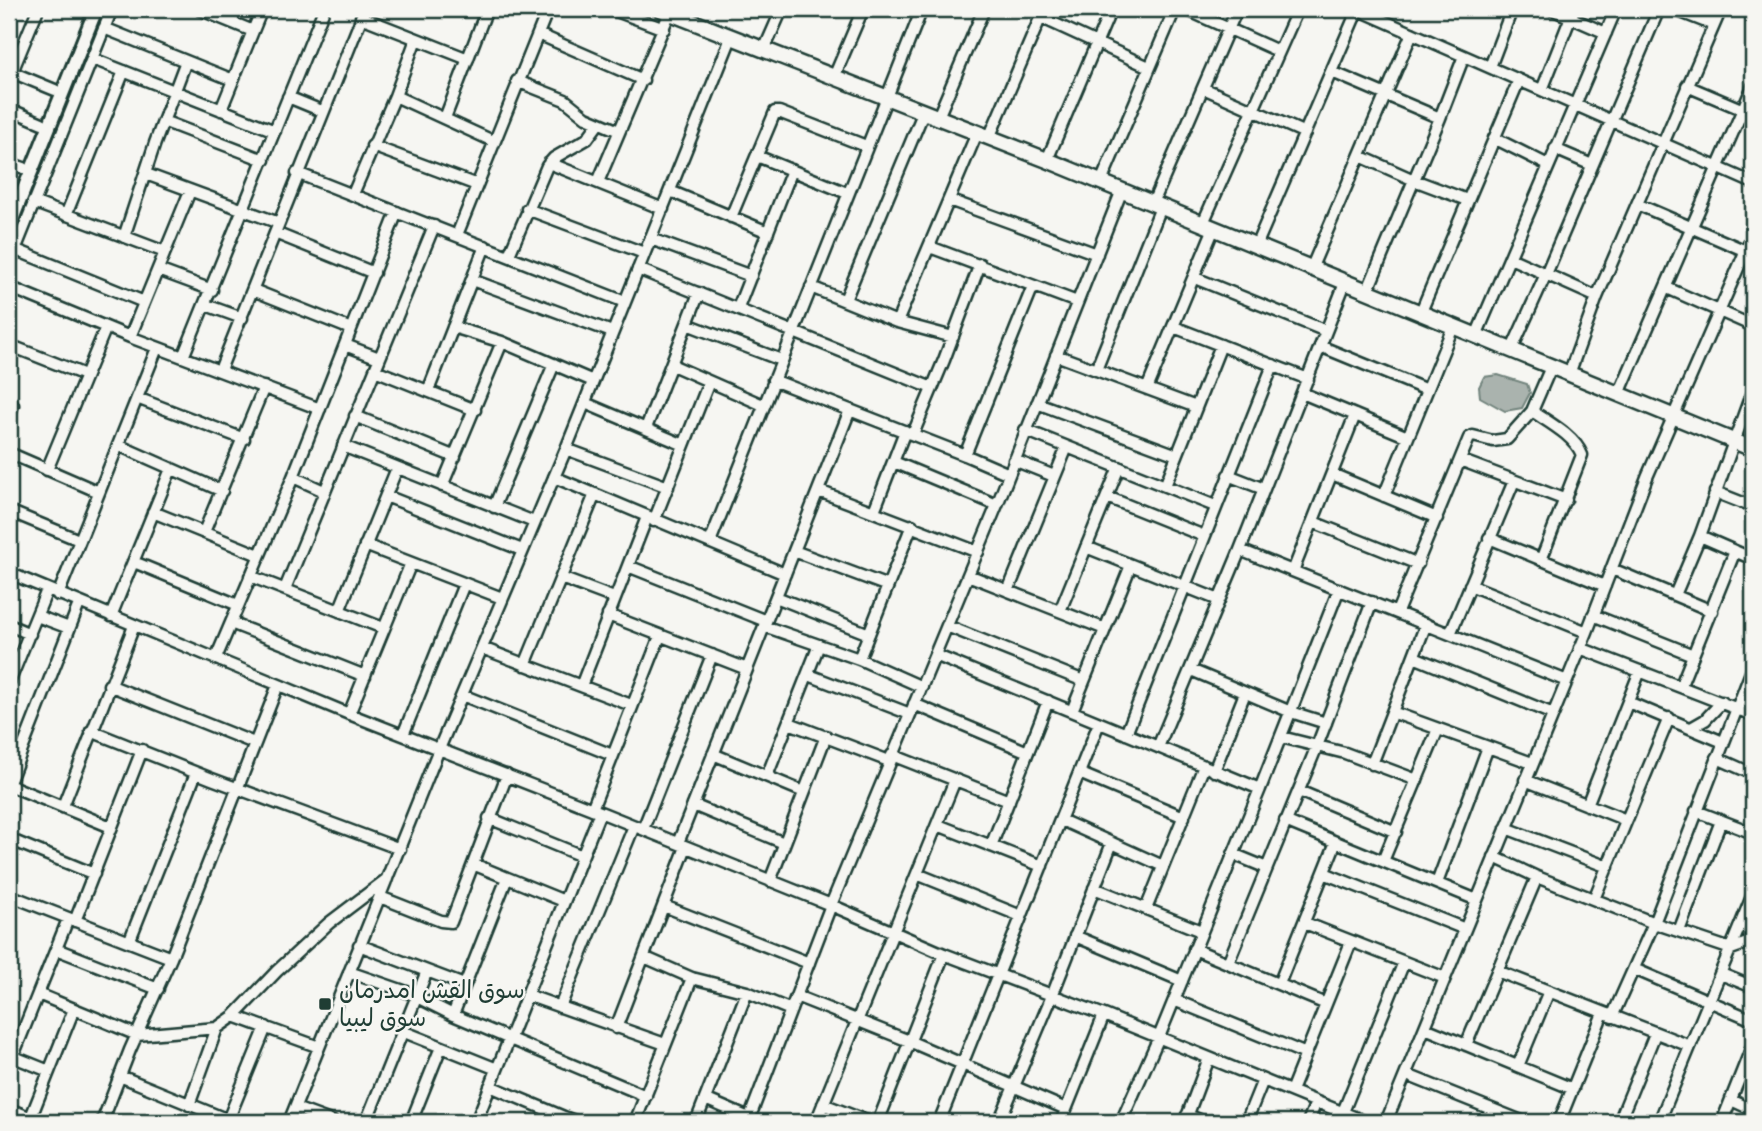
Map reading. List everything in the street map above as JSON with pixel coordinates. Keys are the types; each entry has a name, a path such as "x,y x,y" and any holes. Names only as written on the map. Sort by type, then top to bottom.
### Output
{"highway":[{"path":"665,11 1122,190 1753,449"}],"main road":[{"path":"9,206 88,9"},
{"path":"9,226 96,9"}],"street":[{"path":"37,9 10,72 55,90"},
{"path":"9,265 12,248 112,9"},
{"path":"199,9 211,11 253,31"},
{"path":"221,110 262,9"},
{"path":"183,357 245,210 324,9"},
{"path":"445,118 486,11 475,9"},
{"path":"457,235 548,9"},
{"path":"611,9 664,29"},
{"path":"764,50 782,9"},
{"path":"834,77 863,9"},
{"path":"710,542 922,9"},
{"path":"938,117 984,9"},
{"path":"1047,160 1111,9"},
{"path":"1101,182 1175,9"},
{"path":"1185,9 1278,51"},
{"path":"1096,370 1157,205 1237,9"},
{"path":"1147,389 1195,278 1208,226 1253,110 1298,9"},
{"path":"1256,246 1358,9 1377,13 1412,33 1753,183"},
{"path":"1490,67 1513,9"},
{"path":"1551,9 1573,12 1606,33"},
{"path":"1476,336 1616,9"},
{"path":"1511,351 1659,9"},
{"path":"1673,9 1714,25"},
{"path":"1569,374 1597,297 1721,9"},
{"path":"598,182 664,29 665,11"},
{"path":"1542,90 1573,12"},
{"path":"220,370 363,13 415,39 468,60"},
{"path":"897,322 949,200 1042,13 1149,67"},
{"path":"104,28 233,80"},
{"path":"1311,269 1412,33"},
{"path":"538,34 642,80"},
{"path":"289,1122 439,749 566,449 731,38"},
{"path":"353,194 395,96 415,39"},
{"path":"1367,292 1464,56"},
{"path":"93,59 275,131"},
{"path":"124,237 186,61"},
{"path":"66,215 124,71"},
{"path":"1332,72 1440,118"},
{"path":"1420,314 1519,80"},
{"path":"517,81 565,100 598,124 619,131"},
{"path":"1687,86 1748,112"},
{"path":"1619,394 1718,167 1748,112 1753,86"},
{"path":"1203,88 1305,133"},
{"path":"395,96 493,141"},
{"path":"289,97 323,111"},
{"path":"9,108 42,123"},
{"path":"845,300 924,111"},
{"path":"732,217 772,116 779,112 866,146"},
{"path":"163,121 264,160"},
{"path":"509,255 541,175 549,163 584,142 598,124"},
{"path":"1494,138 1548,165"},
{"path":"372,146 477,185"},
{"path":"1555,149 1592,165"},
{"path":"757,156 847,193"},
{"path":"1360,156 1467,200"},
{"path":"9,163 24,168"},
{"path":"549,163 663,209"},
{"path":"738,308 792,170"},
{"path":"297,173 625,303"},
{"path":"146,174 245,210 277,228 374,273"},
{"path":"705,1099 752,1121 831,905 978,552 1122,190"},
{"path":"130,337 190,191"},
{"path":"670,191 768,232"},
{"path":"949,200 1097,254"},
{"path":"33,202 165,251"},
{"path":"1637,204 1746,251"},
{"path":"527,209 645,253"},
{"path":"216,658 320,409 397,212"},
{"path":"285,589 433,226"},
{"path":"1386,1122 1587,632 1647,477 1753,234"},
{"path":"651,239 751,276"},
{"path":"428,391 485,246"},
{"path":"930,247 1077,302"},
{"path":"12,248 144,302"},
{"path":"1510,258 1597,297"},
{"path":"874,511 894,462 932,388 980,264"},
{"path":"638,269 932,388"},
{"path":"158,270 212,290"},
{"path":"1195,278 1326,331"},
{"path":"472,280 612,332"},
{"path":"1158,747 1240,550 1345,283"},
{"path":"965,455 1033,286"},
{"path":"9,287 157,348 320,409"},
{"path":"811,287 897,322 953,337"},
{"path":"1667,288 1753,326"},
{"path":"253,290 351,329"},
{"path":"646,428 699,293"},
{"path":"206,304 242,318"},
{"path":"687,324 781,360"},
{"path":"47,470 106,327"},
{"path":"453,327 502,342 593,381"},
{"path":"1174,327 1308,379"},
{"path":"1384,496 1453,327"},
{"path":"442,486 502,342"},
{"path":"9,345 85,375"},
{"path":"345,345 379,358"},
{"path":"1164,485 1221,345"},
{"path":"1320,346 1427,390"},
{"path":"58,595 157,348"},
{"path":"1056,355 1196,407"},
{"path":"494,507 554,364"},
{"path":"671,365 763,405"},
{"path":"1126,734 1273,365"},
{"path":"1397,612 1471,436 1493,441 1507,439 1532,411 1552,367"},
{"path":"374,370 475,410"},
{"path":"773,380 1009,474"},
{"path":"581,686 614,598 668,487 709,382"},
{"path":"204,531 264,387"},
{"path":"1675,595 1700,536 1753,389"},
{"path":"1302,393 1408,437"},
{"path":"137,398 244,439"},
{"path":"9,399 13,405 9,416"},
{"path":"584,403 684,445"},
{"path":"1037,403 1177,455"},
{"path":"616,1028 664,906 693,805 850,410"},
{"path":"1532,411 1563,433 1581,451 1582,458 1541,560"},
{"path":"1293,571 1355,415"},
{"path":"355,416 455,457"},
{"path":"1025,430 1215,506"},
{"path":"118,445 222,491"},
{"path":"343,446 534,522"},
{"path":"1008,591 1067,447"},
{"path":"566,449 668,487"},
{"path":"9,453 99,492"},
{"path":"1014,460 1054,476"},
{"path":"1460,460 1566,500"},
{"path":"894,462 997,505"},
{"path":"1060,611 1119,467"},
{"path":"339,611 397,468"},
{"path":"111,617 171,469"},
{"path":"1332,474 1437,518"},
{"path":"1228,475 1264,489"},
{"path":"292,477 324,491"},
{"path":"554,477 785,574"},
{"path":"1450,634 1514,481"},
{"path":"819,491 978,552"},
{"path":"1715,492 1753,507"},
{"path":"525,666 595,494"},
{"path":"386,495 522,550"},
{"path":"1107,498 1204,536"},
{"path":"9,511 79,540"},
{"path":"153,512 259,555"},
{"path":"1313,522 1418,564"},
{"path":"859,659 912,526"},
{"path":"1700,536 1753,559"},
{"path":"1489,538 1605,586"},
{"path":"365,545 502,598"},
{"path":"1086,547 1219,600"},
{"path":"1240,550 1567,681"},
{"path":"794,551 888,586"},
{"path":"1681,685 1735,551"},
{"path":"134,562 238,604"},
{"path":"349,714 411,563"},
{"path":"1072,711 1132,565"},
{"path":"628,566 922,687"},
{"path":"1612,569 1712,611"},
{"path":"9,573 349,714 596,810 944,954 1104,1015 1366,1122"},
{"path":"968,575 1105,629"},
{"path":"250,576 383,628"},
{"path":"561,578 614,598"},
{"path":"403,735 464,584"},
{"path":"1470,585 1587,632"},
{"path":"1121,1122 1182,981 1339,589"},
{"path":"9,681 47,590"},
{"path":"776,597 869,634"},
{"path":"1228,963 1317,746 1372,602"},
{"path":"79,604 9,784 111,827"},
{"path":"37,615 69,628"},
{"path":"608,615 747,669"},
{"path":"1593,615 1693,655"},
{"path":"231,623 365,676"},
{"path":"1373,764 1426,624"},
{"path":"9,625 30,634"},
{"path":"63,806 108,685 134,626"},
{"path":"947,626 1084,681"},
{"path":"476,1122 582,856 612,755 660,636"},
{"path":"767,776 820,645"},
{"path":"482,648 631,705"},
{"path":"1580,648 1753,715"},
{"path":"560,1007 712,655"},
{"path":"935,655 1260,789"},
{"path":"1414,657 1553,714"},
{"path":"1559,1122 1654,923 1753,667"},
{"path":"1191,670 1291,712 1326,723"},
{"path":"1587,805 1640,671"},
{"path":"809,675 1028,752"},
{"path":"108,685 254,743"},
{"path":"102,1122 171,958 278,685"},
{"path":"1214,771 1245,693"},
{"path":"462,695 612,755"},
{"path":"991,846 1048,701"},
{"path":"1628,702 1723,743"},
{"path":"1691,728 1705,720 1722,702"},
{"path":"1392,712 1532,763"},
{"path":"1594,899 1669,718"},
{"path":"789,723 1009,801"},
{"path":"939,1122 1099,723"},
{"path":"1383,861 1438,729"},
{"path":"92,731 400,849"},
{"path":"769,881 827,736"},
{"path":"1281,737 1317,746 1417,780"},
{"path":"1437,883 1488,747"},
{"path":"49,1071 11,1055 56,949 94,874 142,750"},
{"path":"713,754 804,792"},
{"path":"1717,758 1753,774"},
{"path":"1146,909 1204,766"},
{"path":"129,942 196,773"},
{"path":"1079,773 1184,817"},
{"path":"380,897 449,923 507,775"},
{"path":"816,1122 954,780"},
{"path":"1525,780 1626,820"},
{"path":"1299,791 1396,832"},
{"path":"693,805 784,843"},
{"path":"1696,811 1753,833"},
{"path":"489,818 582,856"},
{"path":"1061,820 1163,866"},
{"path":"1285,821 1477,900"},
{"path":"1679,931 1721,821"},
{"path":"938,825 1042,866"},
{"path":"1506,828 1608,867"},
{"path":"9,839 94,874"},
{"path":"1279,984 1336,842"},
{"path":"999,1122 1112,843"},
{"path":"1233,854 1267,868"},
{"path":"1494,857 1654,923 1731,949 1753,941"},
{"path":"473,864 564,901"},
{"path":"1324,873 1465,929"},
{"path":"917,874 1021,916"},
{"path":"1466,1045 1537,877"},
{"path":"38,994 138,1035 217,1028 234,1016 306,943 388,878"},
{"path":"453,1015 507,878"},
{"path":"1094,887 1201,931"},
{"path":"1659,1122 1753,894"},
{"path":"10,898 171,958"},
{"path":"664,906 809,963"},
{"path":"1305,923 1445,978"},
{"path":"1075,936 1182,981"},
{"path":"1291,1091 1351,942"},
{"path":"359,945 464,985"},
{"path":"56,949 158,989"},
{"path":"1194,949 1326,1004"},
{"path":"878,1122 944,954"},
{"path":"644,957 692,978 747,992 791,1010"},
{"path":"1343,1112 1404,962"},
{"path":"1634,969 1753,1020"},
{"path":"366,1122 426,971"},
{"path":"1497,971 1690,1046"},
{"path":"349,972 416,996 453,1015 646,1096"},
{"path":"1721,974 1753,987"},
{"path":"635,1122 692,978"},
{"path":"1518,1066 1549,991"},
{"path":"695,1122 747,992"},
{"path":"527,995 665,1044"},
{"path":"796,996 909,1041 1066,1109"},
{"path":"1174,1000 1306,1054"},
{"path":"9,1109 30,1120 74,1009"},
{"path":"1061,1122 1104,1015"},
{"path":"234,1016 319,1047"},
{"path":"120,1076 226,1120 266,1027"},
{"path":"189,1105 217,1028"},
{"path":"1425,1028 1573,1089"},
{"path":"402,1031 497,1069"},
{"path":"1619,1122 1655,1034"},
{"path":"411,1122 441,1047"},
{"path":"1723,1122 1752,1050"},
{"path":"1205,1122 1186,1119 1209,1058"},
{"path":"1407,1074 1524,1122"},
{"path":"1246,1122 1263,1080"},
{"path":"490,1086 563,1119 578,1122"},
{"path":"1731,1100 1753,1110"},
{"path":"1308,1122 1316,1102"},
{"path":"823,1104 869,1122"},
{"path":"295,1108 333,1122"}],"shaded area":[{"path":"1498,375 1527,384 1530,393 1522,408 1505,411 1480,397 1479,387 1484,377"}],"place":[{"name":"سوق القش امدرمان سوق ليبيا","path":"325,1004"}]}
